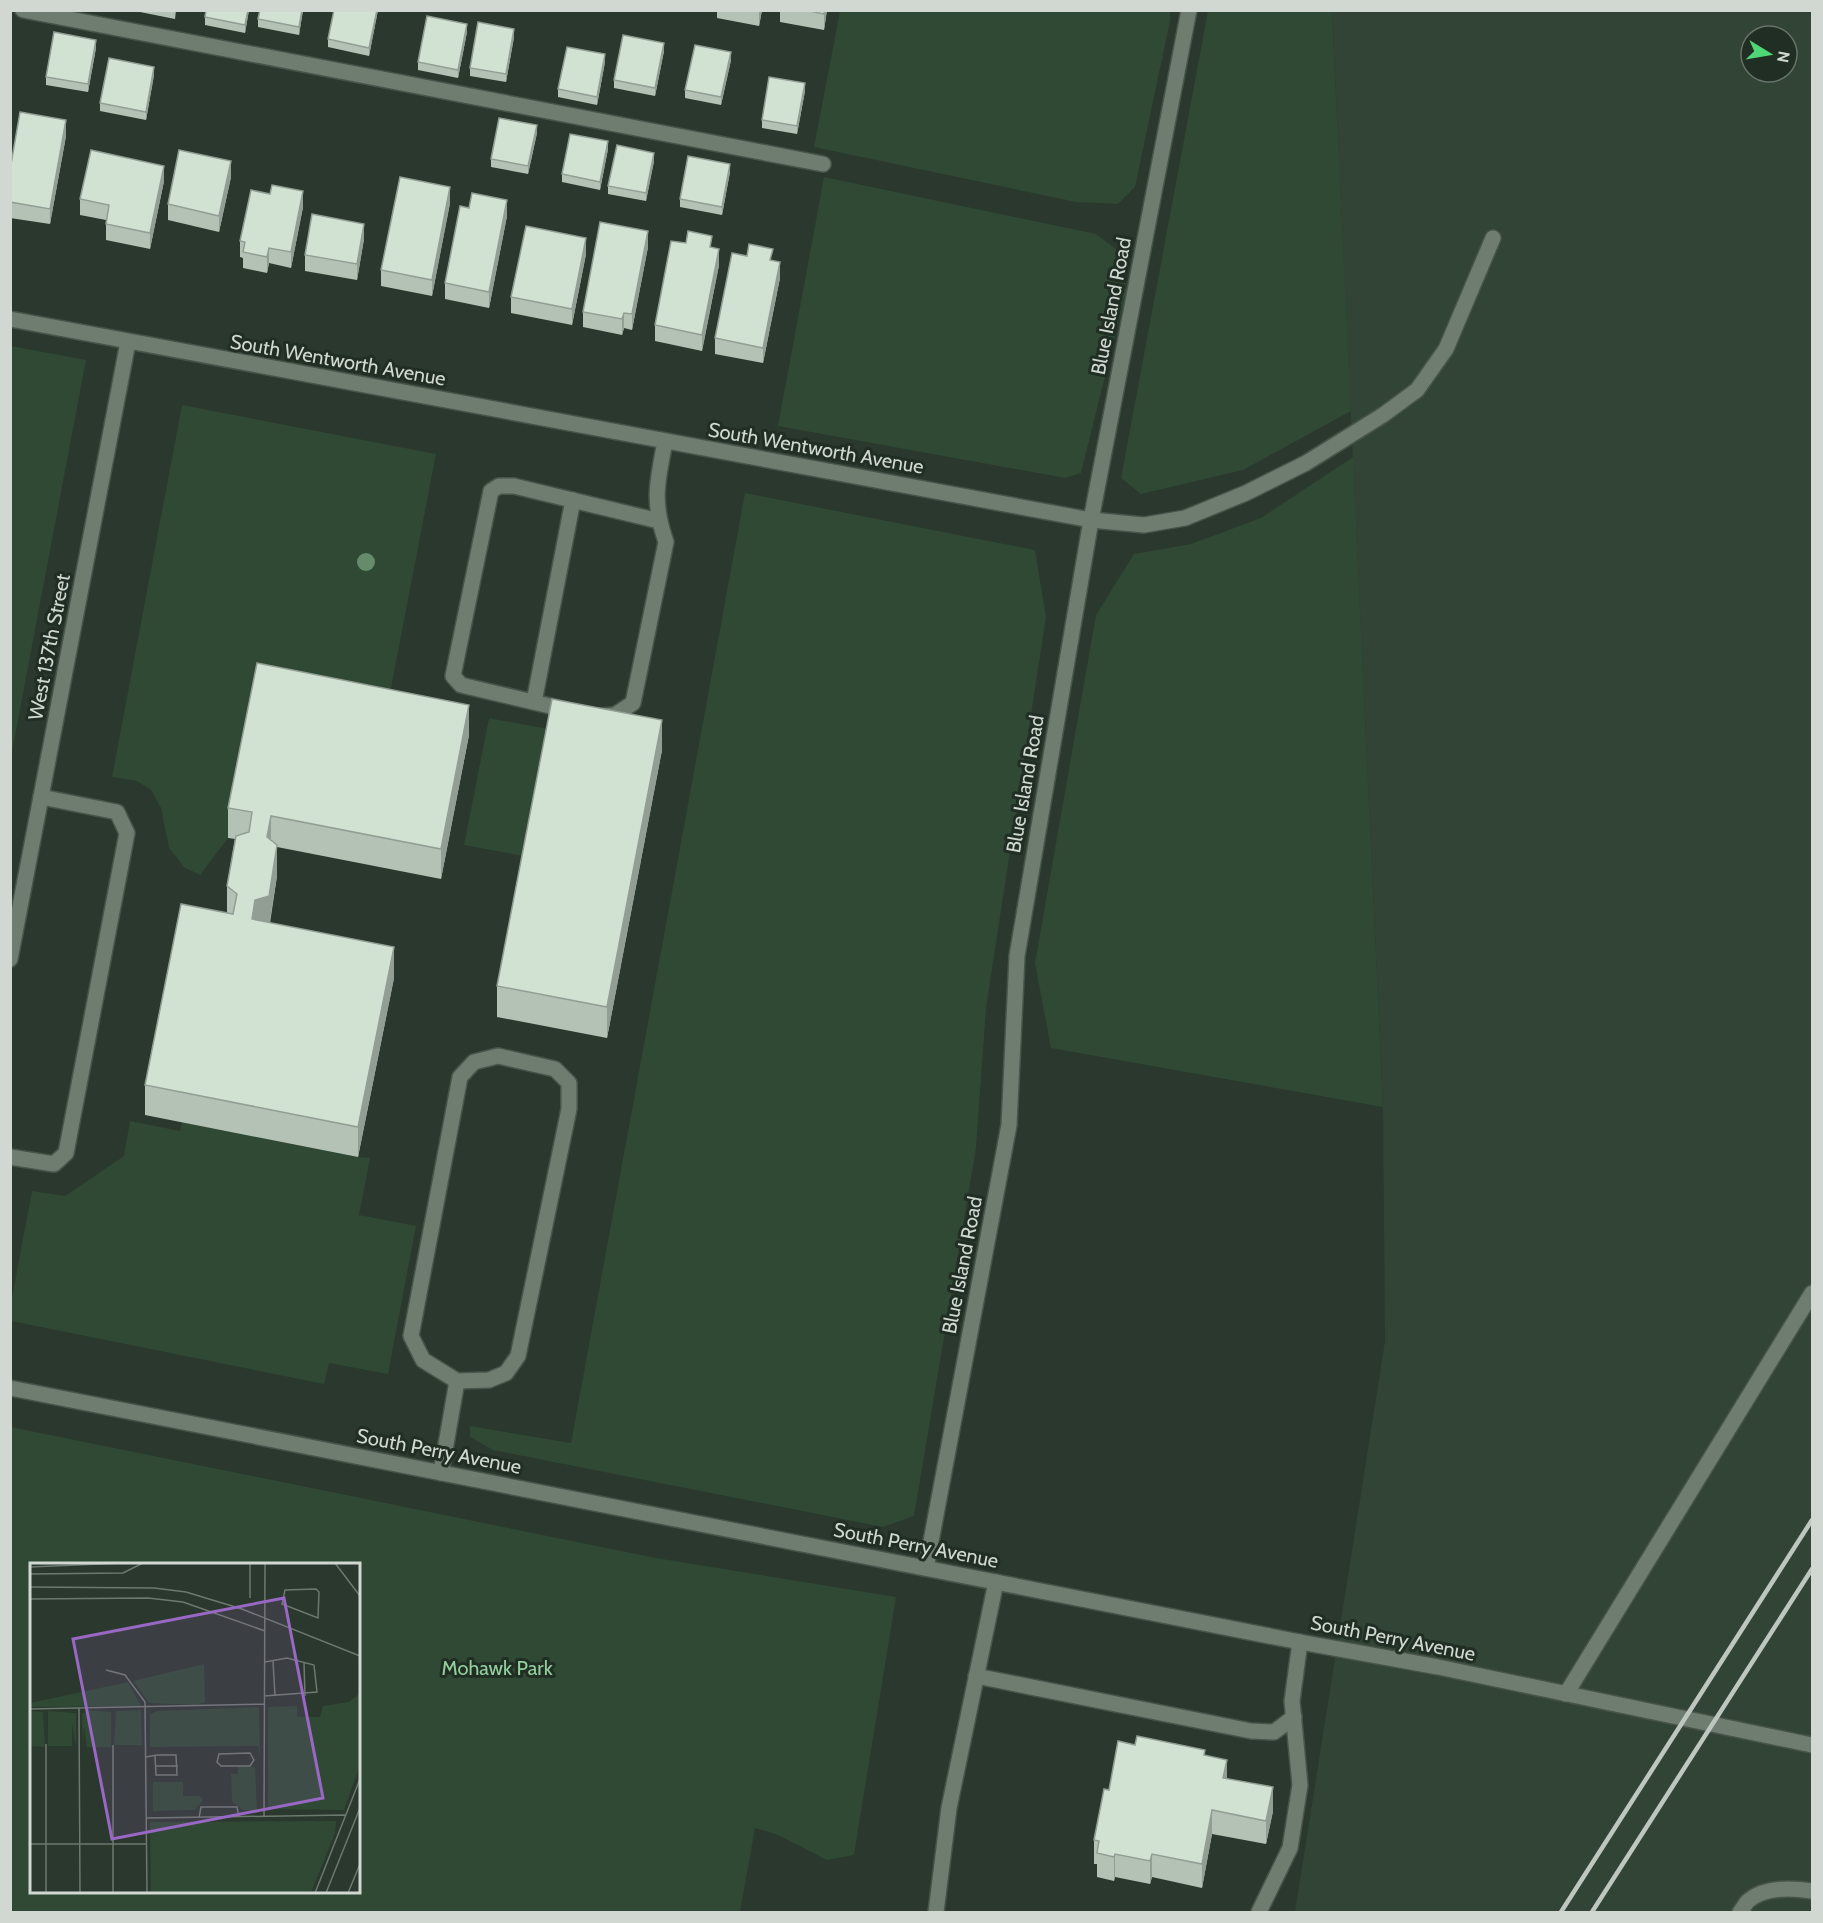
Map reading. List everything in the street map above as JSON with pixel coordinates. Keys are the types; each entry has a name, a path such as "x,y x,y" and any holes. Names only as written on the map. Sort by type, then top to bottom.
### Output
{"street":[{"path":"23,10 823,164"},
{"name":"Blue Island Road","path":"926,1568 1009,1125 1017,956 1091,520 1189,10"},
{"name":"South Wentworth Avenue","path":"10,320 1091,520 1144,525 1185,518 1246,494 1306,463 1383,415 1417,390 1446,349 1493,238"},
{"name":"West 137th Street","path":"10,958 128,342"},
{"path":"659,521 514,486 499,486 491,491 453,676 461,685 591,716 615,715 633,703 666,542 659,521 656,487 665,442"},
{"path":"534,702 573,501"},
{"path":"10,1156 54,1164 66,1153 127,833 117,812 41,797"},
{"path":"498,1056 555,1069 569,1083 569,1109 518,1356 506,1373 489,1380 457,1382 423,1360 411,1336 460,1077 474,1062 498,1056"},
{"path":"1566,1694 1812,1293"},
{"path":"441,1473 457,1382"},
{"name":"South Perry Avenue","path":"10,1388 1300,1642 1438,1667 1812,1745"},
{"path":"936,1912 949,1808 996,1582"},
{"path":"1259,1912 1290,1848 1300,1785 1292,1701 1300,1642"},
{"path":"976,1676 1251,1731 1274,1732 1294,1718"},
{"path":"1740,1912 1749,1901 1761,1894 1795,1888 1812,1891"}],"shaded area":[{"path":"1332,11 1812,11 1812,1912 1295,1912 1385,1341 1383,1107"}],"green space":[{"path":"840,11 1170,11 1170,21 1135,187 1118,204 1076,202 814,147"},
{"path":"1208,11 1332,11 1351,411 1243,470 1141,494 1121,478"},
{"path":"824,177 1096,234 1122,254 1126,292 1081,473 1065,478 778,426"},
{"path":"10,346 86,360 11,757"},
{"path":"182,405 436,454 385,719 228,838 200,875 184,867 169,848 161,808 151,790 137,781 112,777"},
{"path":"1353,457 1383,1107 1051,1048 1035,963 1096,615 1134,554 1191,544 1261,518"},
{"path":"745,493 1035,550 1046,617 986,1008 976,1148 914,1516 883,1527 493,1450 470,1437 470,1426 571,1443"},
{"path":"489,718 548,729 523,856 464,845"},
{"path":"130,1121 180,1131 182,1122 370,1158 359,1215 416,1226 388,1374 329,1363 324,1384 11,1321 11,1303 32,1191 65,1196 124,1156"},
{"name":"Mohawk Park","path":"11,1427 656,1558 896,1597 854,1855 827,1860 776,1834 755,1828 740,1912 11,1912"}],"building":[{"path":"206,10 248,10 245,25 205,17"},
{"path":"260,10 302,10 299,27 258,19"},
{"path":"334,10 377,10 369,48 328,39"},
{"path":"805,10 824,10 824,14"},
{"path":"427,16 467,24 458,70 418,62"},
{"path":"478,22 514,29 506,74 470,68"},
{"path":"54,32 96,40 88,84 46,77"},
{"path":"623,35 664,43 655,88 614,80"},
{"path":"695,45 731,52 721,97 685,90"},
{"path":"567,47 605,54 597,97 558,89"},
{"path":"109,58 154,67 146,112 100,103"},
{"path":"769,77 805,83 797,126 762,120"},
{"path":"20,112 66,120 50,209 10,202 10,170"},
{"path":"499,118 537,125 528,166 491,159"},
{"path":"570,134 608,141 600,182 562,174"},
{"path":"617,145 654,153 646,193 608,186"},
{"path":"91,150 164,166 150,233 106,224 109,205 80,199"},
{"path":"179,150 231,161 219,216 168,204"},
{"path":"688,156 730,164 722,207 680,199"},
{"path":"400,177 450,187 432,280 381,270"},
{"path":"272,185 303,191 291,252 269,248 267,257 243,252 245,242 240,241 251,190 270,194"},
{"path":"472,193 507,200 489,292 445,283 460,206 469,208"},
{"path":"312,214 364,224 357,264 305,255"},
{"path":"600,222 648,231 632,314 624,313 622,319 583,312"},
{"path":"526,226 586,238 572,309 511,297"},
{"path":"688,231 712,236 710,247 719,249 702,335 655,325 671,241 686,243"},
{"path":"749,244 773,249 770,260 780,262 763,348 715,338 732,253 747,256"},
{"path":"257,663 469,705 441,849 271,816 267,837 277,845 269,896 255,900 252,919 394,947 358,1127 145,1085 181,904 233,914 237,894 227,886 236,836 249,832 252,812 228,808"},
{"path":"552,699 662,720 607,1007 497,986"},
{"path":"1137,1736 1205,1750 1204,1755 1227,1760 1223,1778 1273,1787 1266,1821 1212,1810 1202,1864 1152,1854 1150,1861 1097,1853 1099,1841 1094,1840 1104,1789 1109,1790 1118,1741 1135,1745"}],"railway":[{"path":"1561,1912 1812,1520"},
{"path":"1592,1912 1812,1569"}]}
